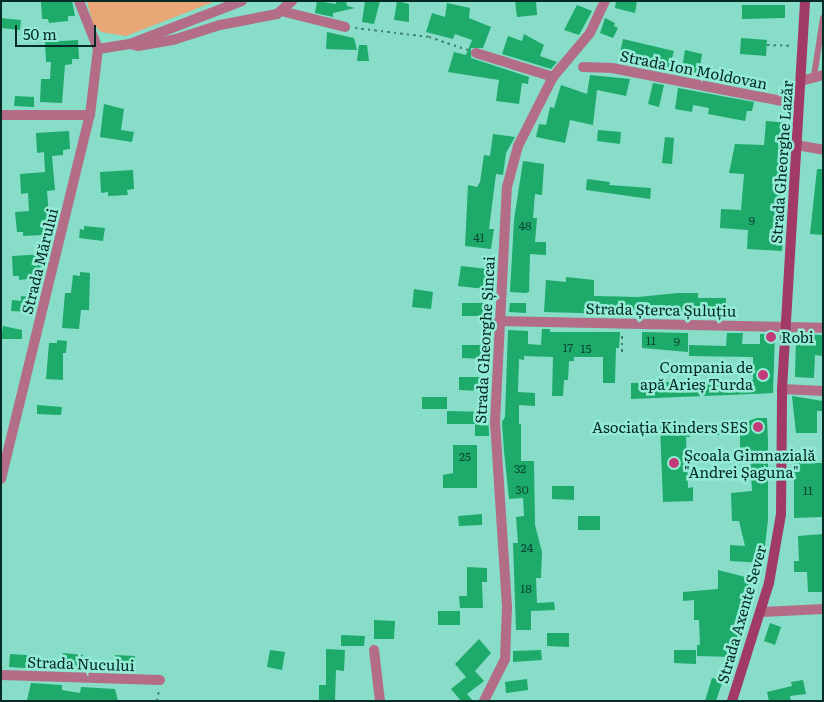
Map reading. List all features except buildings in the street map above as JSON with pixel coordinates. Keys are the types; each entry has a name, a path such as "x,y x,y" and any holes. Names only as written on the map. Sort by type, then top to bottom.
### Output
{"main road":[{"name":"Strada Gheorghe Lazăr","path":"786,326 804,2"},
{"name":"Strada Axente Sever","path":"732,701 760,612 775,555 781,514 782,390 786,326"}],"street":[{"path":"79,1 98,49 130,44 242,1"},
{"path":"130,44 138,46 173,40 281,11 292,1"},
{"name":"Strada Gheorghe Șincai","path":"484,701 506,659 507,608 495,432 507,188 512,159 554,77 590,33 605,1"},
{"path":"281,11 345,26"},
{"name":"Strada Mărului","path":"1,479 90,116 98,49"},
{"path":"476,52 554,77"},
{"name":"Strada Ion Moldovan","path":"583,67 612,68 798,104"},
{"path":"801,81 818,76"},
{"path":"1,115 90,116"},
{"path":"796,145 823,150"},
{"name":"Strada Șterca Șuluțiu","path":"499,321 823,328"},
{"path":"782,390 823,391"},
{"path":"760,612 823,609"},
{"path":"374,650 380,701"},
{"name":"Strada Nucului","path":"1,676 160,680"}],"lane":[{"path":"818,76 823,18"}],"path":[{"path":"345,26 429,37 476,52"},
{"path":"767,45 787,46"},
{"path":"622,352 623,323"}],"shaded area":[{"path":"87,1 216,1 126,36 101,32 93,24"}],"place":[{"name":"Robi","path":"771,337"},
{"name":"Compania de apă Arieș Turda","path":"763,375"},
{"name":"Asociația Kinders SES","path":"758,427"},
{"name":"Școala Gimnazială \"Andrei Șaguna\"","path":"674,463"}]}
